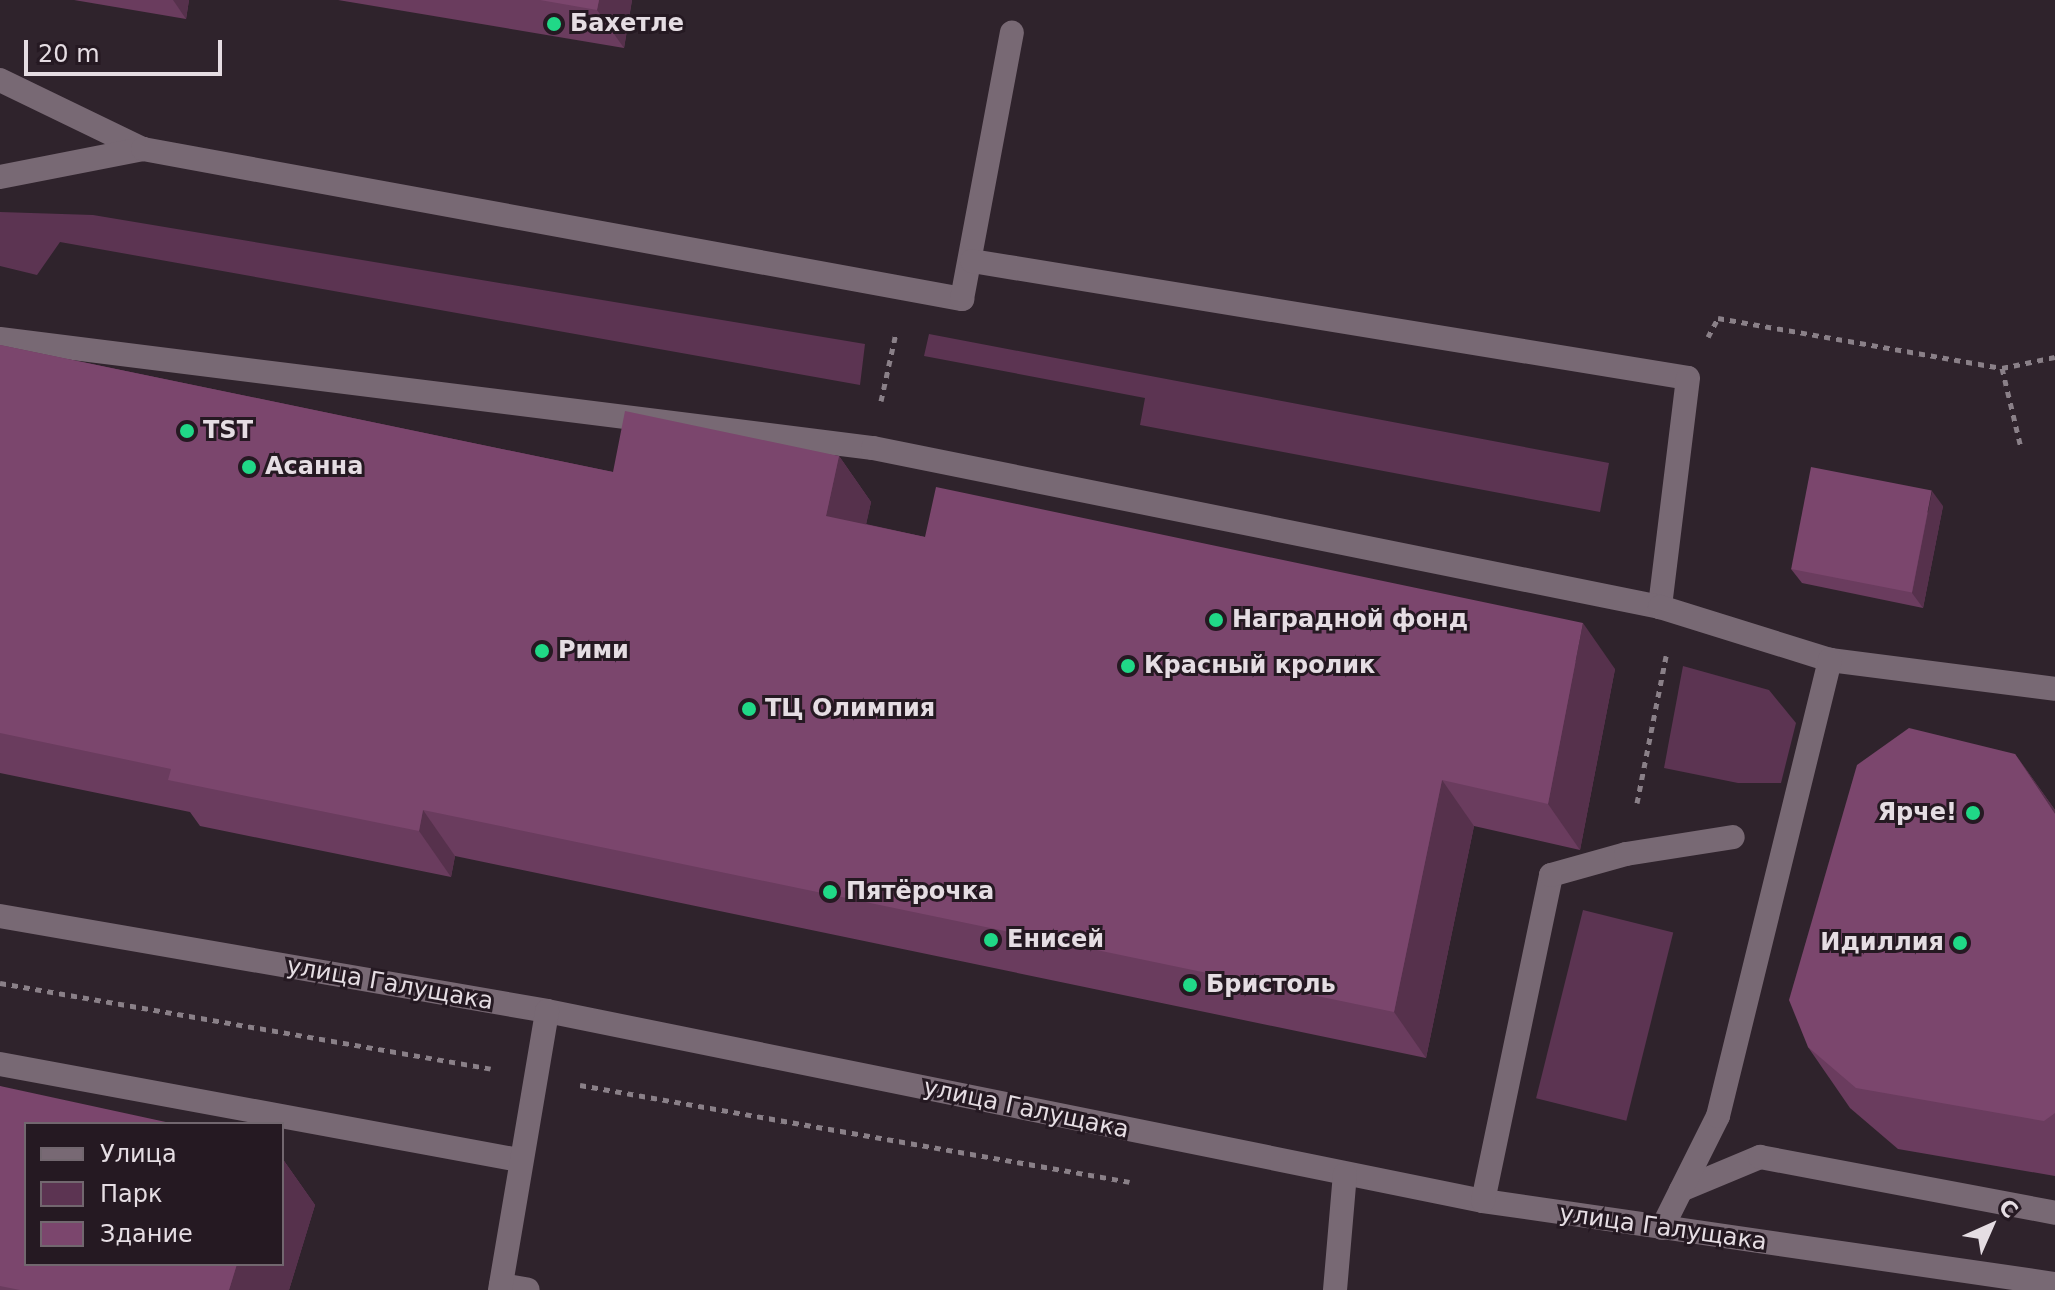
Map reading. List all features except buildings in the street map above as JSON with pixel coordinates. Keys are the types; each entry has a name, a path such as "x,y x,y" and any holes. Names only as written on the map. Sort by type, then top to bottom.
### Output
{"street":[{"path":"0,80 143,149 962,299 972,261 1012,33"},
{"path":"0,177 143,149"},
{"path":"972,261 1688,378 1660,607"},
{"path":"0,339 873,448 1660,607 1830,660 2055,691"},
{"path":"1662,1228 1718,1116 1830,660"},
{"path":"1483,1201 1551,875 1626,854 1733,837"},
{"name":"улица Галущака","path":"0,916 547,1011 1483,1201 2055,1284"},
{"path":"528,1290 501,1288 519,1160 547,1011"},
{"path":"0,1064 519,1160"},
{"path":"1681,1190 1760,1157 2055,1213"},
{"path":"1335,1290 1345,1174"}],"path":[{"path":"1688,378 1718,318 2002,368 2055,357"},
{"path":"880,406 894,343"},
{"path":"2002,368 2021,448"},
{"path":"1644,772 1666,657"},
{"path":"0,983 1140,1184"}],"green space":[{"path":"0,212 93,215 865,344 860,385 60,242 37,275 0,266"},
{"path":"929,334 1609,463 1600,512 1140,425 1145,398 924,356"},
{"path":"1683,666 1769,690 1796,723 1781,783 1738,783 1664,768"},
{"path":"1583,910 1673,932 1626,1121 1536,1098"}],"place":[{"name":"Бахетле","path":"554,24"},
{"name":"TST","path":"187,431"},
{"name":"Асанна","path":"249,467"},
{"name":"Наградной фонд","path":"1216,620"},
{"name":"Рими","path":"542,651"},
{"name":"Красный кролик","path":"1128,666"},
{"name":"ТЦ Олимпия","path":"749,709"},
{"name":"Ярче!","path":"1973,813"},
{"name":"Пятёрочка","path":"830,892"},
{"name":"Енисей","path":"991,940"},
{"name":"Идиллия","path":"1960,943"},
{"name":"Бристоль","path":"1190,985"}]}
